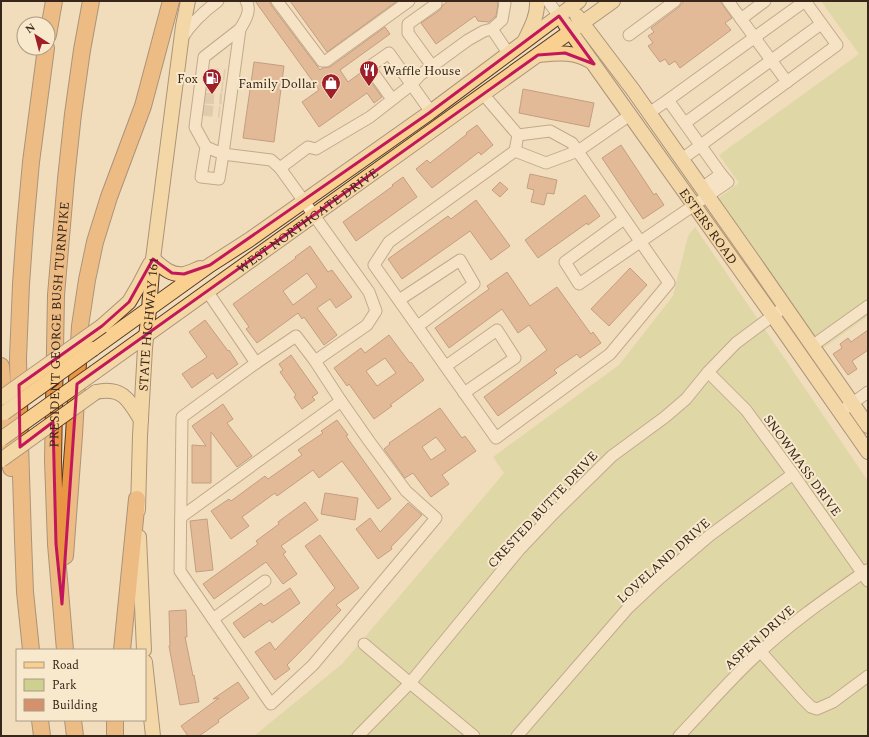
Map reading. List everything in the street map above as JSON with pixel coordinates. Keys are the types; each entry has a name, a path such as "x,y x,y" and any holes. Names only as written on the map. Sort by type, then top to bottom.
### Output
{"highway":[{"path":"51,16 54,1"},
{"name":"PRESIDENT GEORGE BUSH TURNPIKE","path":"65,649 56,544 53,460 56,295 65,186 73,114 91,1"},
{"path":"62,604 74,442 80,326 87,280 95,242 109,197 143,106 171,1"},
{"path":"31,649 23,539 18,358 25,228 31,162 45,56"},
{"path":"1,366 8,450 23,539"},
{"path":"122,649 138,499"},
{"path":"40,721 42,736"},
{"path":"72,721 75,736"},
{"path":"115,721 115,736"}],"main road":[{"name":"STATE HIGHWAY 161","path":"144,649 138,499 146,335 152,259 181,40 188,1"},
{"path":"524,42 535,17 537,1"},
{"name":"WEST NORTHGATE DRIVE","path":"1,439 613,1"},
{"name":"WEST NORTHGATE DRIVE","path":"1,415 210,265 249,240 430,112 559,16 572,3"},
{"name":"ESTERS ROAD","path":"572,3 582,23 633,90 682,159 868,426"},
{"name":"ESTERS ROAD","path":"559,16 868,452"},
{"path":"538,55 565,53 583,58 594,64"},
{"path":"430,112 438,126"},
{"path":"1,398 102,326 129,302 152,259 172,273 184,274 210,265"},
{"path":"1,460 96,392 104,390 117,392 130,401 141,420"},
{"path":"146,671 153,736"}],"street":[{"path":"181,40 190,26 218,1"},
{"path":"206,146 201,177 219,179 223,154 224,113 229,76 240,29 245,21 248,11 248,4 246,1"},
{"path":"277,1 322,61 326,61 408,1"},
{"path":"432,66 408,33 408,24 436,4 436,1"},
{"path":"280,168 308,147 316,149 370,117 411,85 420,75 468,40 492,29 502,20 505,3 504,1"},
{"name":"ESTERS ROAD","path":"548,1 559,16"},
{"path":"629,35 675,1"},
{"path":"728,1 787,82"},
{"path":"741,19 765,1"},
{"path":"649,113 805,1 837,45 682,159"},
{"path":"685,123 821,24"},
{"path":"240,29 204,57 205,72 200,110 195,127 206,146 223,154 271,160 280,168 369,292 376,311 367,325 315,361"},
{"path":"492,29 508,54"},
{"path":"392,99 369,67 389,53 430,112"},
{"path":"483,94 518,135"},
{"path":"624,219 566,262 579,284 694,205 705,192 728,182 668,100"},
{"path":"515,151 546,163 578,151 630,115"},
{"path":"550,131 572,143 669,283 610,354 496,438 374,265 389,242 515,151 518,135 550,131"},
{"path":"399,300 460,260 474,284 418,326"},
{"path":"207,291 256,363"},
{"name":"CRESTED BUTTE DRIVE","path":"358,736 410,683 519,550 549,519 612,456 665,417 686,399 708,372 736,344 785,306"},
{"path":"812,346 868,306"},
{"path":"446,366 497,330 515,358 464,393"},
{"path":"296,336 406,491 436,518 313,665 271,704 180,571 182,417 256,363 296,336"},
{"name":"SNOWMASS DRIVE","path":"708,372 746,410 866,575"},
{"path":"840,412 868,392"},
{"path":"181,517 342,401"},
{"name":"LOVELAND DRIVE","path":"517,736 628,608 654,583 709,536 793,474"},
{"name":"ASPEN DRIVE","path":"679,736 727,684 760,652 800,618 866,575"},
{"path":"213,619 265,581"},
{"path":"364,644 474,736"},
{"path":"760,652 802,698 816,709 833,702 868,676"}],"highlighted area":[{"path":"559,16 594,64 565,53 538,55 77,384 62,604 56,544 53,422 20,447 19,385 102,326 129,302 153,259 172,273 184,274 210,265 429,113"}],"green space":[{"path":"821,1 866,1 868,3 868,316 822,349 716,200 739,183 719,155 859,54"},
{"path":"695,227 868,481 868,736 254,736 342,664 504,473 493,457 619,365 673,296 688,236"}],"building":[{"path":"255,1 270,1 271,5 320,70 322,68 330,67 385,27 390,34 340,70 348,82 363,71 382,97 374,103 367,93 319,127 302,102 319,90"},
{"path":"290,1 397,1 327,52"},
{"path":"448,1 497,1 496,16 489,22 478,21 475,16 436,44 421,23 440,10"},
{"path":"684,1 720,1 732,18 725,23 731,30 680,68 675,61 669,65 665,59 660,62 648,46 653,43 648,36 654,32 651,28 679,7"},
{"path":"254,62 284,66 274,142 243,138"},
{"path":"523,89 594,103 589,127 519,113"},
{"path":"477,125 493,145 481,155 479,152 432,188 416,169 427,160 430,163"},
{"path":"621,145 654,195 656,193 664,205 643,219 602,158"},
{"path":"530,174 557,180 554,194 547,193 544,205 531,202 534,190 527,188"},
{"path":"403,177 417,197 356,241 343,222"},
{"path":"500,182 508,189 500,197 492,190"},
{"path":"585,195 600,216 588,225 587,223 538,258 525,240"},
{"path":"476,200 510,246 491,260 470,231 402,279 388,259 448,216 451,219"},
{"path":"310,246 328,272 332,270 352,297 336,308 330,299 317,308 337,335 324,345 304,317 302,319 298,313 257,343 246,329 249,327 233,304 296,258 295,257","holes":["307,273 317,287 293,305 283,291"]},
{"path":"630,268 647,285 609,326 591,309"},
{"path":"507,272 530,306 557,287 591,334 593,332 601,343 580,358 577,354 554,370 557,373 498,416 484,397 547,350 529,325 518,333 502,309 449,348 435,328 489,289 487,286"},
{"path":"205,320 228,351 229,350 238,364 217,379 213,373 192,388 182,374 207,357 189,332"},
{"path":"868,330 868,350 852,361 857,369 848,375 833,354 842,348 840,344 848,338 851,342"},
{"path":"389,335 424,380 374,419 349,384 347,386 334,368 361,348 365,353","holes":["385,358 396,373 377,386 366,371"]},
{"path":"291,355 318,393 312,397 315,400 302,409 294,397 296,395 280,372 283,370 279,364"},
{"path":"223,404 233,419 227,423 252,456 237,467 211,432 211,483 192,483 192,445 206,446 192,426"},
{"path":"440,408 462,438 465,436 476,451 442,475 449,484 431,497 413,473 405,478 384,449 390,444 389,443","holes":["436,437 446,450 431,460 422,447"]},
{"path":"337,420 348,435 346,436 391,499 378,509 342,461 319,478 313,470 277,496 275,493 242,517 249,526 231,539 211,511 229,499 231,501 265,476 268,479 302,455 298,450 323,433 321,431"},
{"path":"325,493 358,498 355,520 321,514"},
{"path":"305,502 318,520 281,546 286,552 283,554 297,574 283,584 266,562 214,599 203,584 258,544 256,541"},
{"path":"408,503 422,515 391,547 392,549 378,559 356,529 370,518 380,532"},
{"path":"207,519 213,570 196,572 190,521"},
{"path":"320,535 359,588 336,605 341,610 287,665 290,669 275,680 255,652 270,642 275,650 335,588 305,546"},
{"path":"290,588 300,603 272,623 270,620 244,638 233,623 261,603 264,606"},
{"path":"186,610 187,637 185,637 199,702 180,705 169,646 169,611"},
{"path":"238,682 249,698 218,720 219,722 199,736 188,736 181,726 219,698 213,699"}],"tunnel":[{"path":"207,73 225,75"},
{"path":"205,85 223,87"},
{"path":"203,98 222,99"},
{"path":"202,110 220,112"}],"place":[{"name":"Waffle House","path":"369,87"},
{"name":"Fox","path":"212,95"},
{"name":"Family Dollar","path":"331,100"}]}
